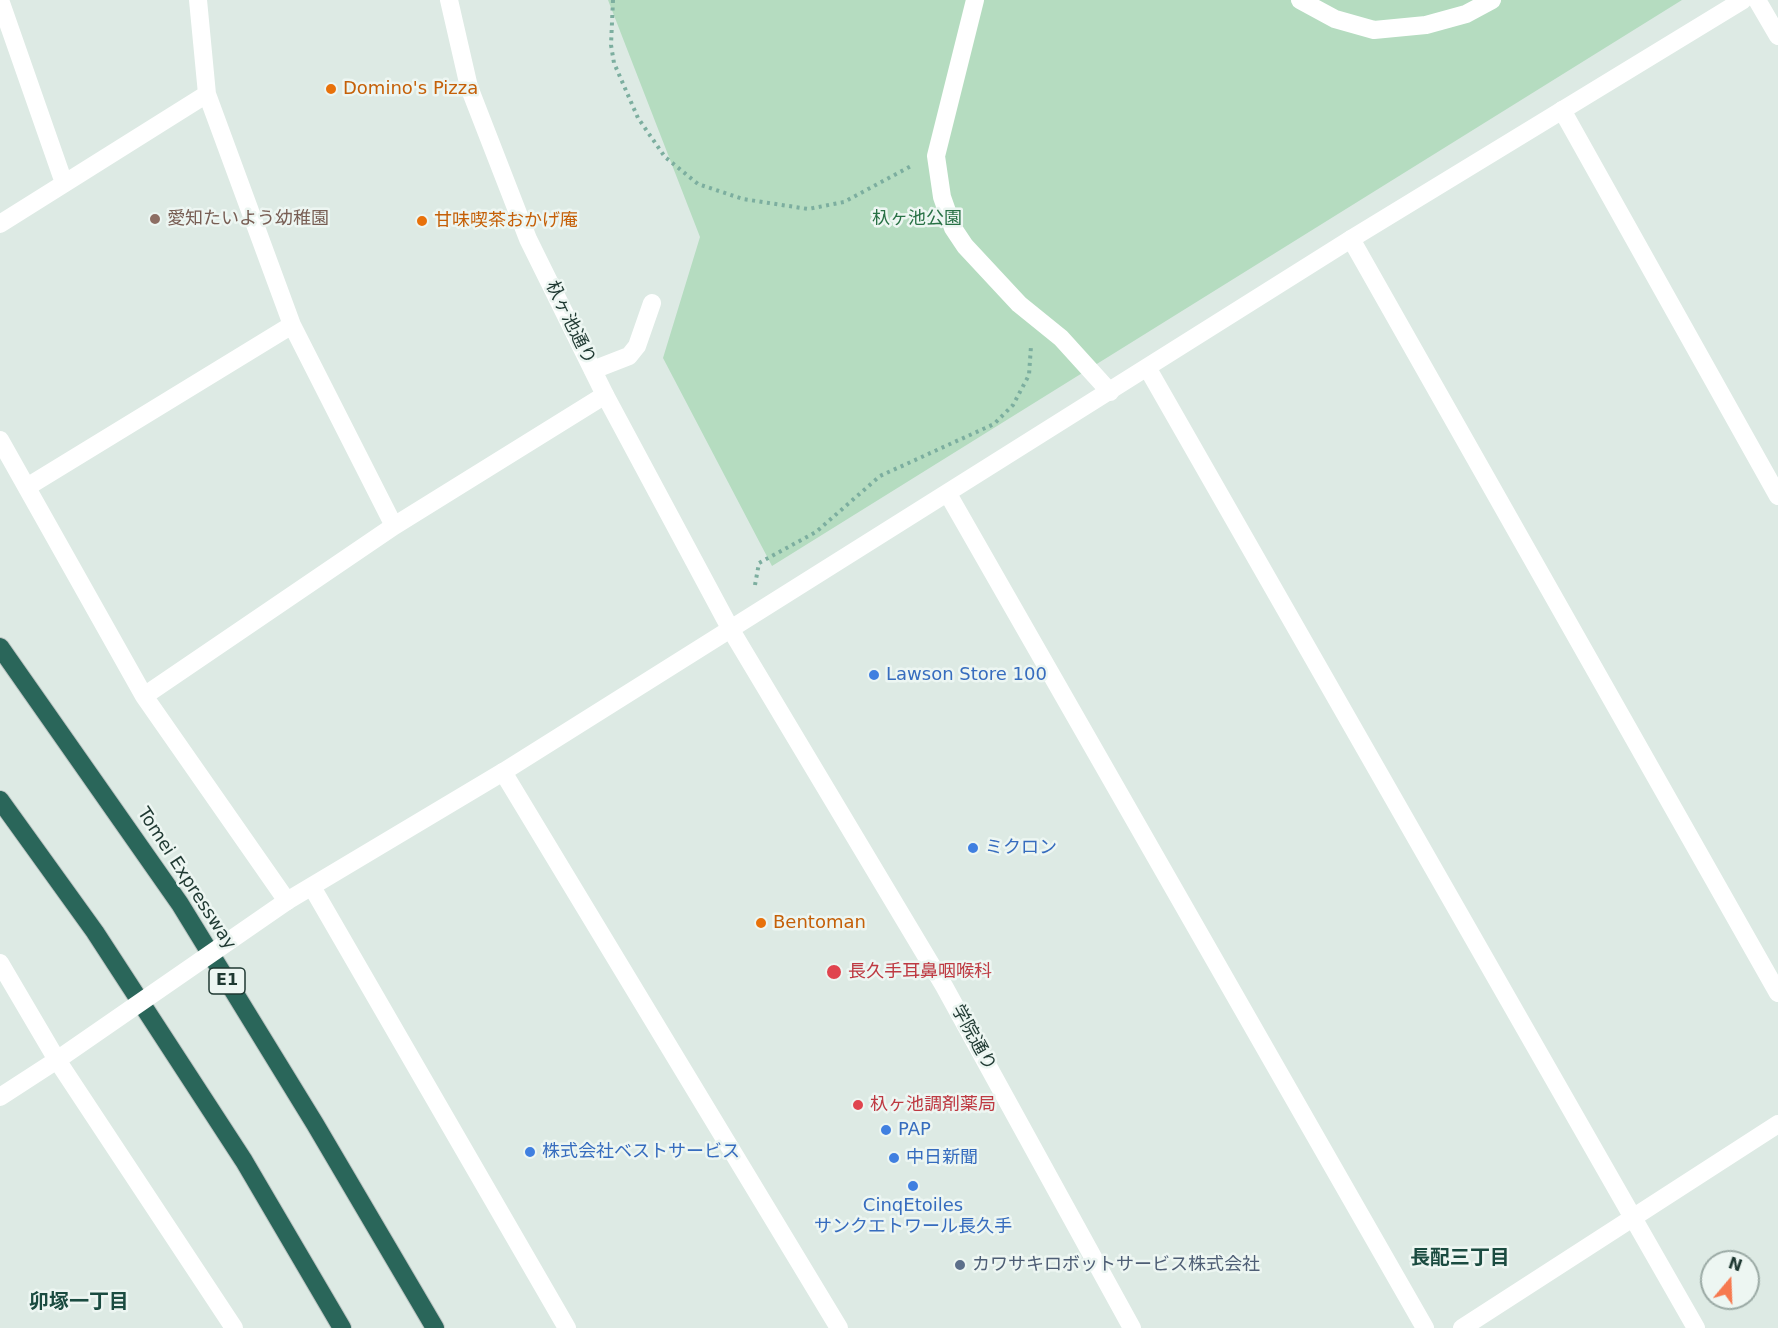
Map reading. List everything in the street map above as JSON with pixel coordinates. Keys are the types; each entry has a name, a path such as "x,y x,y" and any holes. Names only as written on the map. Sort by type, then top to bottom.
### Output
{"highway":[{"name":"Tomei Expressway","path":"0,647 180,904 315,1124 435,1328"},
{"path":"0,800 95,932 244,1161 342,1328"}],"street":[{"path":"0,0 64,183"},
{"path":"198,0 207,94 292,325 394,526"},
{"name":"杁ヶ池通り","path":"449,0 469,87 528,239 605,395 731,630"},
{"path":"975,0 936,156 942,197 953,228 965,246 1032,315 1061,338 1110,392"},
{"path":"1300,0 1335,19 1374,30 1426,25 1466,14 1492,0"},
{"path":"0,1097 286,901 503,772 1148,369 1351,239 1743,0"},
{"path":"1758,0 1778,36"},
{"path":"0,224 207,94"},
{"path":"1562,110 1778,496"},
{"path":"1351,239 1778,993"},
{"path":"593,370 629,356 637,346 652,303"},
{"path":"27,487 292,325"},
{"path":"1148,369 1696,1328"},
{"path":"144,696 394,526 605,395"},
{"path":"0,440 144,696 286,901"},
{"path":"948,494 1425,1328"},
{"name":"学院通り","path":"731,630 944,986 1132,1328"},
{"path":"503,772 839,1328"},
{"path":"312,887 567,1328"},
{"path":"0,963 57,1060 234,1328"},
{"path":"1462,1328 1778,1124"}],"path":[{"path":"613,0 611,45 614,63 638,118 665,157 698,184 742,199 808,209 844,202 908,167 936,156"},
{"path":"754,589 759,563 816,532 880,476 994,424 1006,411 1029,375 1032,315"}],"green space":[{"name":"杁ヶ池公園","path":"608,0 1682,0 772,566 663,358 700,237"}],"place":[{"name":"Domino's Pizza","path":"331,89"},
{"name":"愛知たいよう幼稚園","path":"155,219"},
{"name":"甘味喫茶おかげ庵","path":"422,221"},
{"name":"Lawson Store 100","path":"874,675"},
{"name":"ミクロン","path":"973,848"},
{"name":"Bentoman","path":"761,923"},
{"name":"長久手耳鼻咽喉科","path":"834,972"},
{"name":"杁ヶ池調剤薬局","path":"858,1105"},
{"name":"PAP","path":"886,1130"},
{"name":"株式会社ベストサービス","path":"530,1152"},
{"name":"中日新聞","path":"894,1158"},
{"name":"CinqEtoiles サンクエトワール長久手","path":"913,1186"},
{"name":"カワサキロボットサービス株式会社","path":"960,1265"}],"district":[{"name":"長配三丁目","path":"1460,1259"},
{"name":"卯塚一丁目","path":"79,1303"}]}
